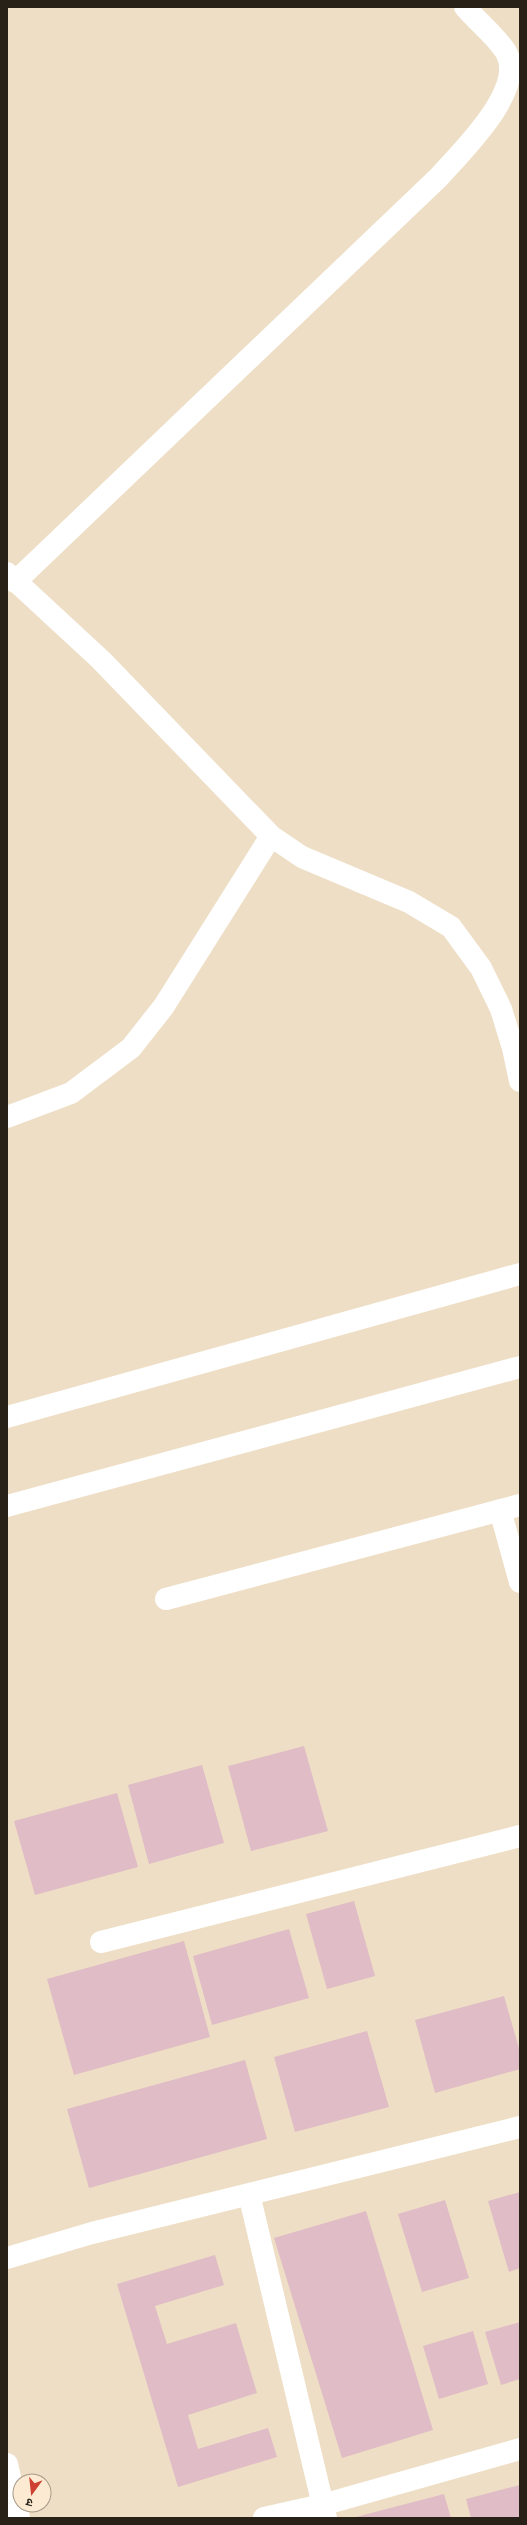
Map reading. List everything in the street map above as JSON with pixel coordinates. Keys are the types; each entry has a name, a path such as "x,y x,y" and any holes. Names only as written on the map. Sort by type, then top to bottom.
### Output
{"street":[{"path":"465,7 507,52 517,67 508,94 492,116 439,177 11,577 101,660 271,836 302,857 409,902 451,927 481,968 501,1009 513,1048 520,1081"},
{"path":"7,1117 71,1093 131,1048 164,1006 271,836"},
{"path":"7,1417 520,1274"},
{"path":"7,1506 520,1367"},
{"path":"166,1600 510,1508 520,1582"},
{"path":"101,1942 520,1836"},
{"path":"7,2258 92,2233 520,2127"},
{"path":"249,2194 324,2511"},
{"path":"264,2518 324,2511 520,2449"},
{"path":"7,2464 19,2518"}],"building":[{"path":"304,1746 328,1831 251,1851 228,1766"},
{"path":"202,1765 224,1843 149,1864 128,1785"},
{"path":"117,1793 138,1867 35,1895 14,1821"},
{"path":"354,1901 375,1976 327,1989 306,1914"},
{"path":"289,1929 309,1998 212,2025 193,1956"},
{"path":"184,1941 210,2037 74,2075 47,1979"},
{"path":"504,1996 520,2052 520,2069 435,2093 415,2020"},
{"path":"367,2031 389,2107 295,2132 274,2057"},
{"path":"245,2060 267,2139 89,2188 67,2109"},
{"path":"520,2192 520,2268 509,2272 488,2201"},
{"path":"445,2200 469,2278 422,2292 398,2214"},
{"path":"366,2211 433,2430 342,2458 274,2238"},
{"path":"215,2255 224,2285 155,2306 167,2344 236,2323 257,2393 188,2415 198,2449 268,2428 277,2457 178,2487 117,2284"},
{"path":"520,2322 520,2379 501,2385 485,2332"},
{"path":"473,2331 488,2384 439,2399 423,2346"},
{"path":"520,2485 520,2518 471,2518 466,2499"},
{"path":"444,2494 451,2518 356,2517"}]}
